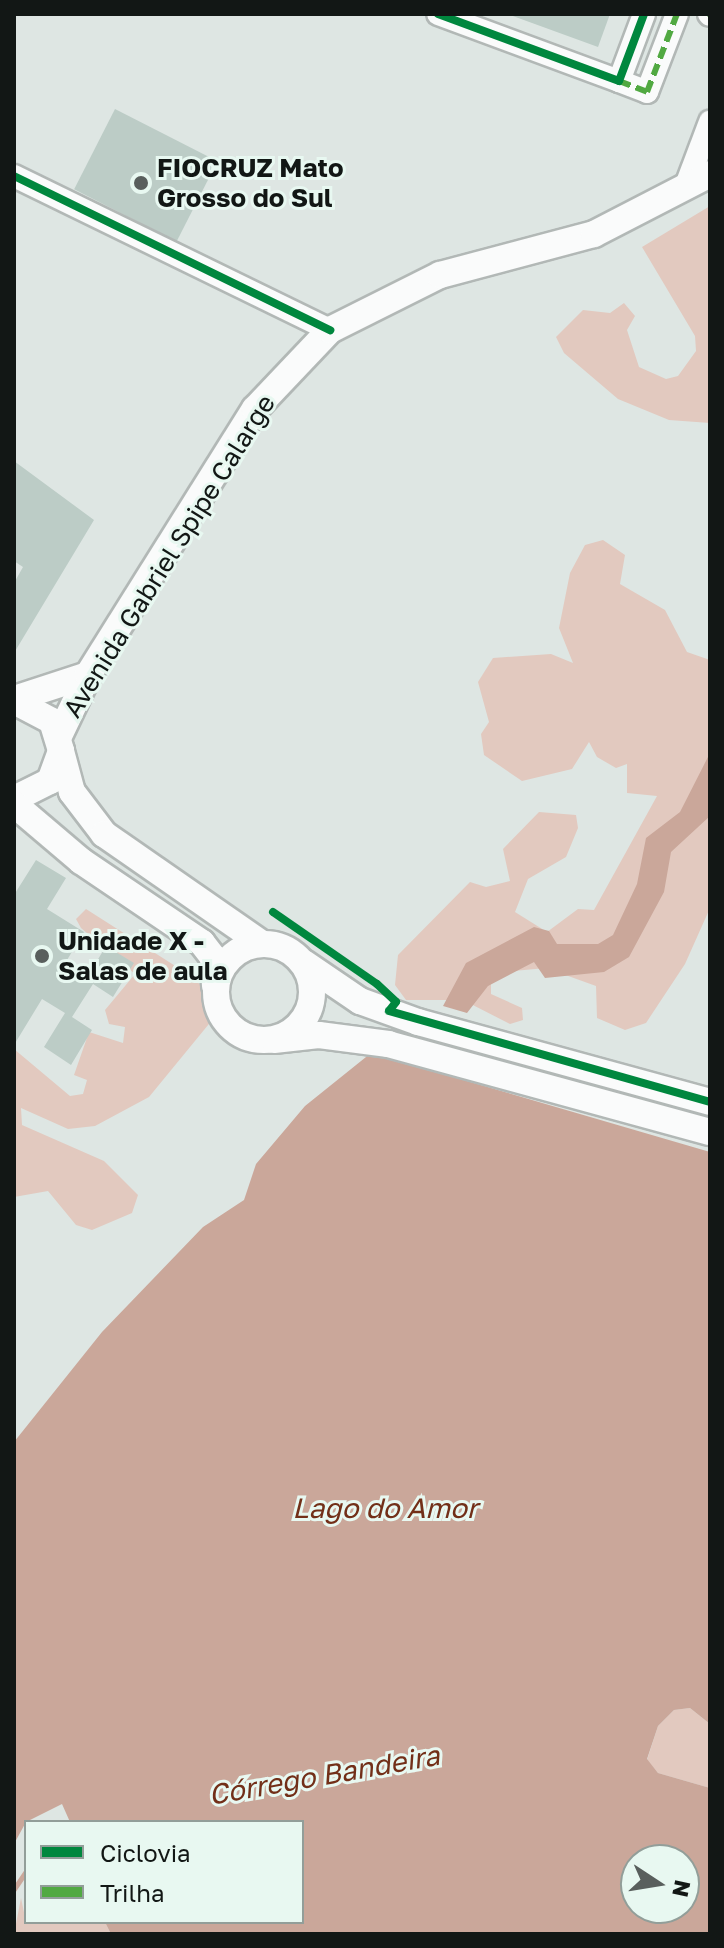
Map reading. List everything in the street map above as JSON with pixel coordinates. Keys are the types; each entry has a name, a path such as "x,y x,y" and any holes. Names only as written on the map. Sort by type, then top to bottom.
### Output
{"main road":[{"name":"Avenida Gabriel Spipe Calarge","path":"14,802 50,781 60,744 88,675 255,409 330,330 407,287 594,234 710,174"},
{"path":"14,700 88,675"},
{"path":"14,700 40,710 60,744 72,792 104,834 261,943 304,963 360,1001 418,1022 710,1102"},
{"path":"14,802 81,861 202,943 213,957 216,992 236,1032 274,1040 319,1035 388,1044 710,1132"},
{"path":"216,992 234,954 261,943"},
{"path":"274,1040 310,1009 304,963"}],"street":[{"path":"438,14 647,92 677,14"},
{"path":"619,81 644,14"},
{"path":"685,188 710,122"},
{"path":"14,176 330,330"}],"shaded area":[{"path":"710,206 710,423 669,420 618,399 564,353 556,337 583,310 610,313 624,303 635,316 627,330 639,367 666,379 678,376 696,351 695,336 642,247"},
{"path":"603,540 625,555 620,584 665,610 687,652 710,660 710,908 685,964 646,1023 625,1030 597,1018 596,986 546,968 502,972 491,983 491,994 522,1008 523,1020 510,1024 463,1000 406,1000 395,985 398,955 470,882 486,887 510,881 503,849 539,812 576,815 578,828 566,857 528,879 515,912 547,932 578,909 594,910 657,796 627,793 627,764 616,768 597,757 589,742 572,769 522,781 484,755 481,734 489,722 478,682 493,658 551,654 573,663 559,628 570,573 585,545"},
{"path":"86,909 191,976 208,992 213,1019 149,1097 95,1126 68,1129 21,1108 22,1125 104,1161 138,1195 132,1213 92,1230 76,1225 48,1191 14,1197 14,1049 70,1096 83,1094 87,1080 74,1075 89,1032 123,1043 125,1027 109,1024 105,1010 135,974 81,928 76,919"},
{"path":"690,1708 710,1724 710,1788 658,1773 647,1760 658,1726 674,1710"},
{"path":"21,1898 24,1924 106,1924 111,1934 14,1934"}],"water":[{"path":"710,753 710,816 671,852 664,892 629,957 604,972 545,978 534,962 488,986 467,1013 443,1006 466,963 534,927 549,931 557,944 598,944 613,935 637,884 646,838 680,812"},
{"name":"Lago do Amor","path":"371,1053 710,1152 710,1724 690,1708 674,1710 658,1726 647,1759 658,1773 710,1788 710,1934 111,1934 106,1924 304,1924 304,1820 69,1820 62,1804 24,1820 14,1844 14,1442 102,1332 203,1227 244,1200 256,1164 305,1106"}],"building":[{"path":"507,14 610,14 598,47"},
{"name":"FIOCRUZ Mato Grosso do Sul","path":"115,109 217,161 177,241 74,189"},
{"path":"14,461 94,520 14,653 14,583 23,567 14,561"},
{"name":"Unidade X - Salas de aula","path":"36,860 66,878 47,909 84,932 64,965 86,979 106,946 134,963 113,997 93,984 72,1017 92,1030 71,1065 44,1047 65,1013 42,999 14,1045 14,895"}],"waterway":[{"name":"Córrego Bandeira","path":"14,1889 24,1874"}],"marked path":[{"path":"619,81 647,92 677,14"}],"cycle path":[{"path":"438,14 619,81 644,14"},
{"path":"14,176 330,330"},
{"path":"273,912 377,984 396,1002 389,1011 710,1102"}],"place":[{"name":"FIOCRUZ Mato Grosso do Sul","path":"141,183"},
{"name":"Unidade X - Salas de aula","path":"42,956"}]}
